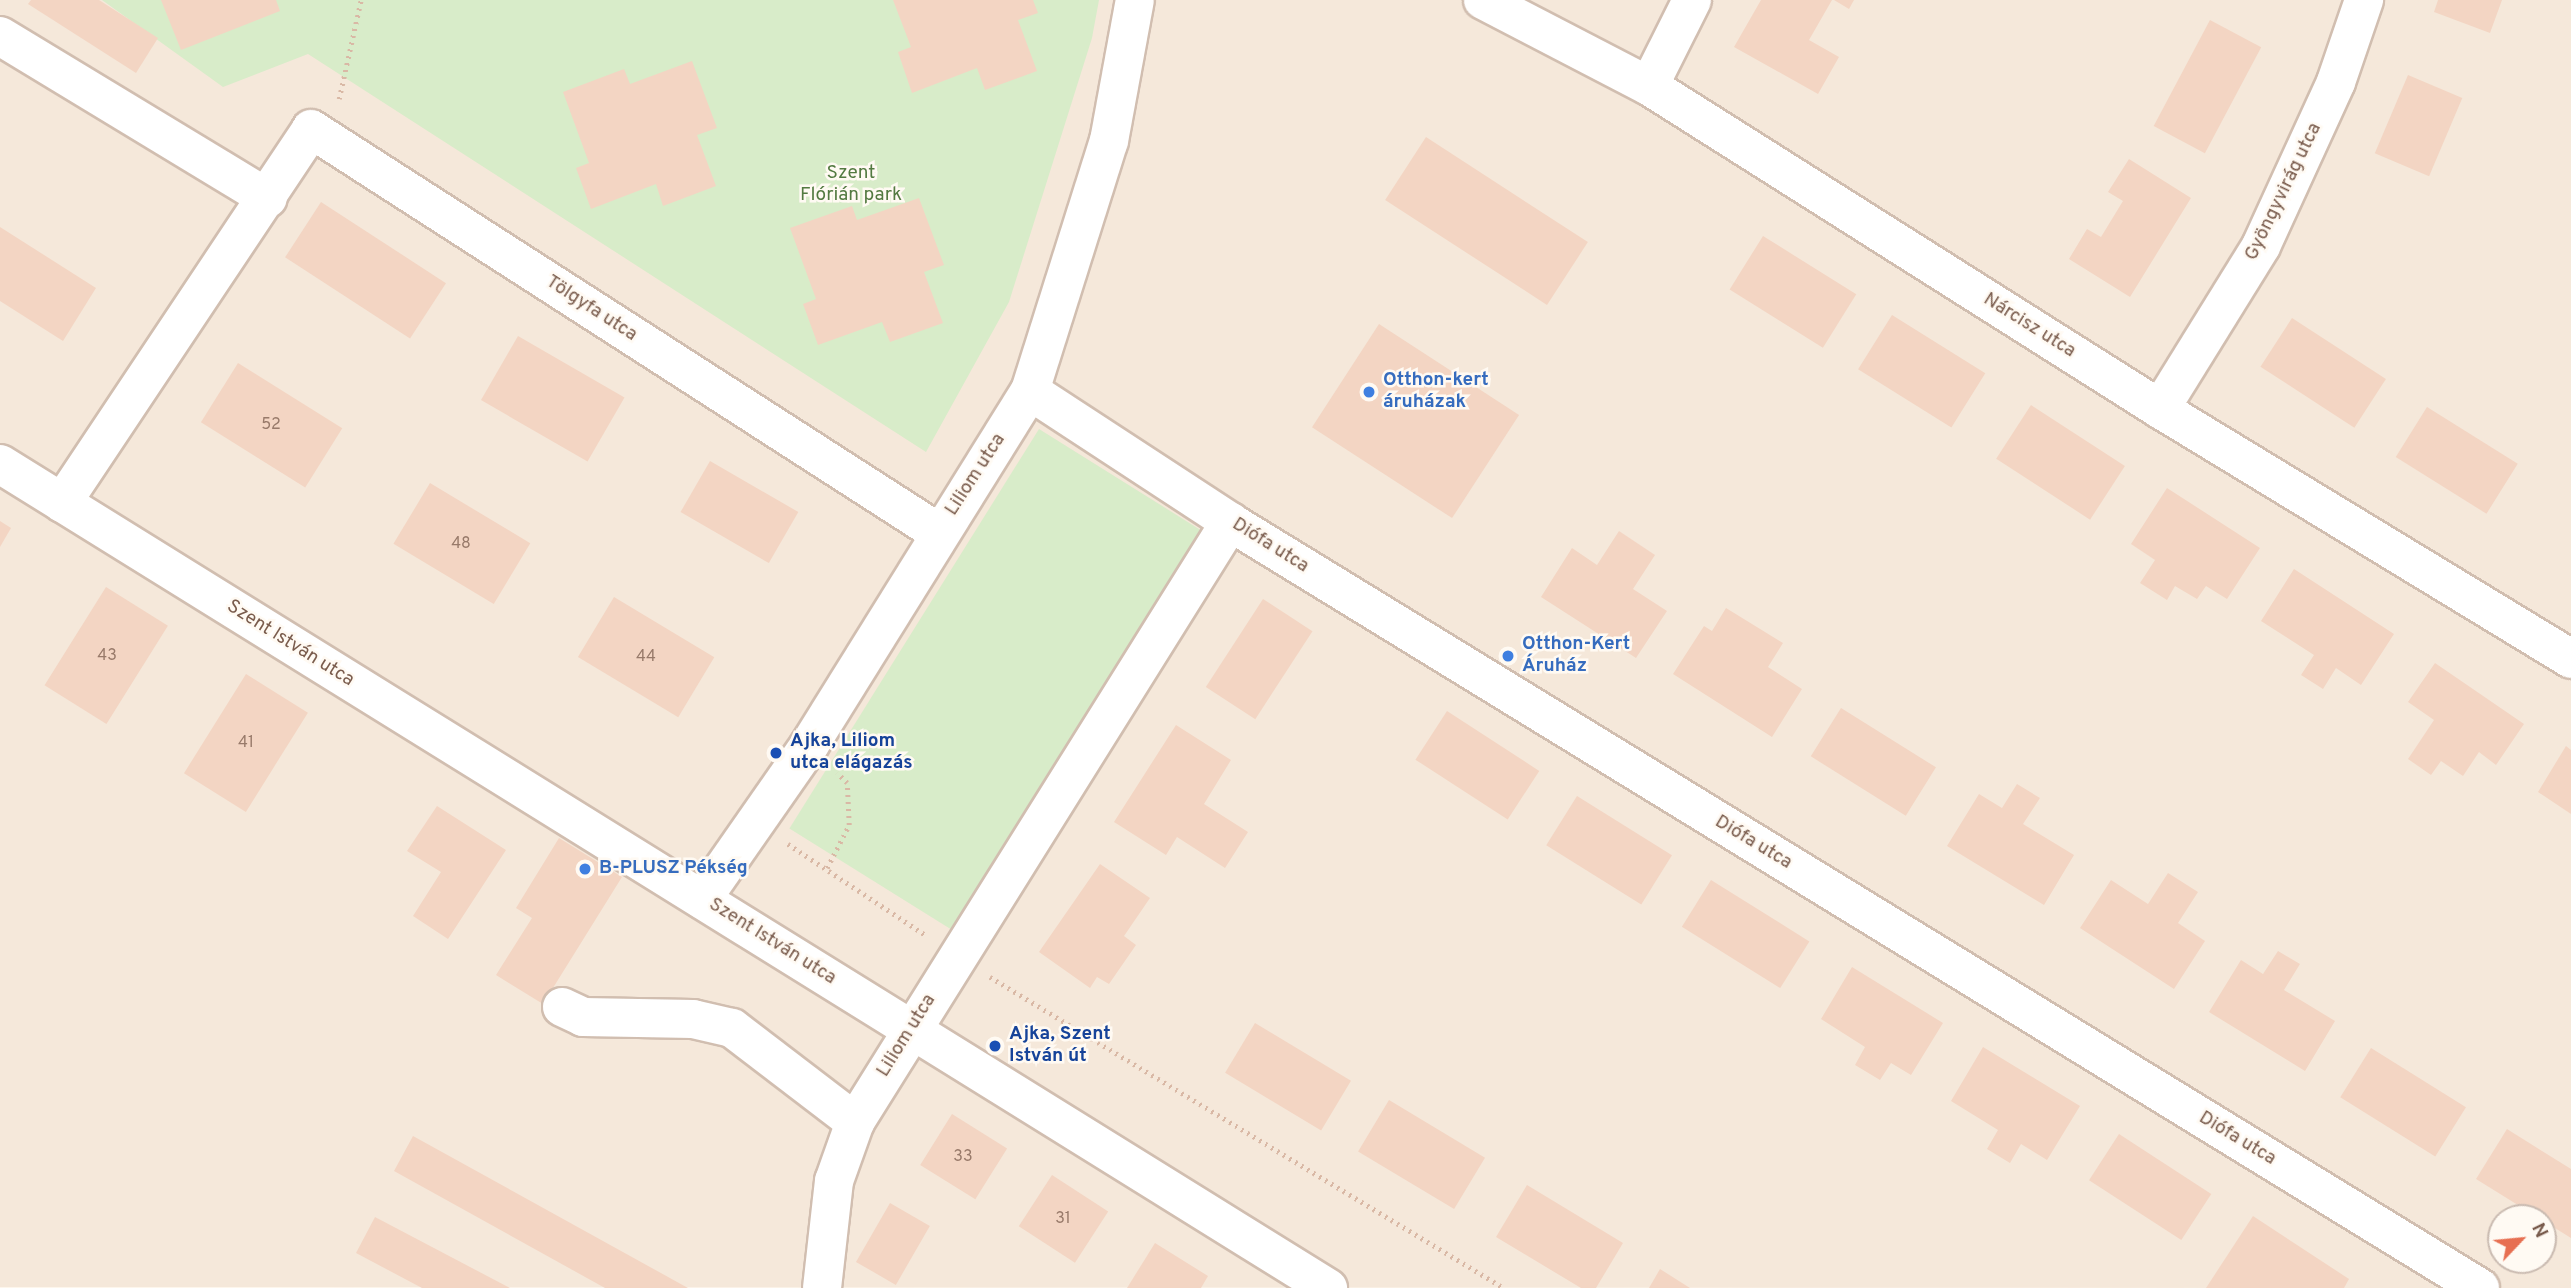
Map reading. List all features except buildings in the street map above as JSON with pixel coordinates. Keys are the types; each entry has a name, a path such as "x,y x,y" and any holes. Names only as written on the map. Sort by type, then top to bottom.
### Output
{"street":[{"name":"Liliom utca","path":"702,899 810,744 939,533 1030,391 1109,141 1135,0"},
{"name":"Nárcisz utca","path":"1483,0 1648,86 2160,409 2571,659"},
{"path":"1648,86 1692,0"},
{"name":"Gyöngyvirág utca","path":"2160,409 2261,246 2336,82 2364,0"},
{"path":"0,37 268,198"},
{"path":"62,503 268,198 311,129 328,141"},
{"name":"Tölgyfa utca","path":"328,141 939,533"},
{"name":"Diófa utca","path":"1030,391 1230,522 2480,1288"},
{"name":"Szent István utca","path":"0,464 1328,1288"},
{"name":"Liliom utca","path":"822,1288 834,1181 855,1122 910,1028 1230,522"},
{"path":"562,1007 583,1017 693,1019 732,1028 855,1122"}],"path":[{"path":"328,141 361,0"},
{"path":"810,744 847,783 849,825 827,868 957,957 1504,1288"}],"shaded area":[{"path":"0,0 2571,0 2571,1288 0,1287"}],"green space":[{"name":"Szent Flórián park","path":"102,0 1099,0 1092,38 1009,302 926,452 308,54 223,87"},
{"path":"1039,429 1207,534 957,933 789,828"}],"place":[{"name":"Otthon-kert áruházak","path":"1369,392"},
{"name":"Otthon-Kert Áruház","path":"1508,656"},
{"name":"Ajka, Liliom utca elágazás","path":"776,753"},
{"name":"B-PLUSZ Pékség","path":"585,869"},
{"name":"Ajka, Szent István út","path":"995,1046"}]}
